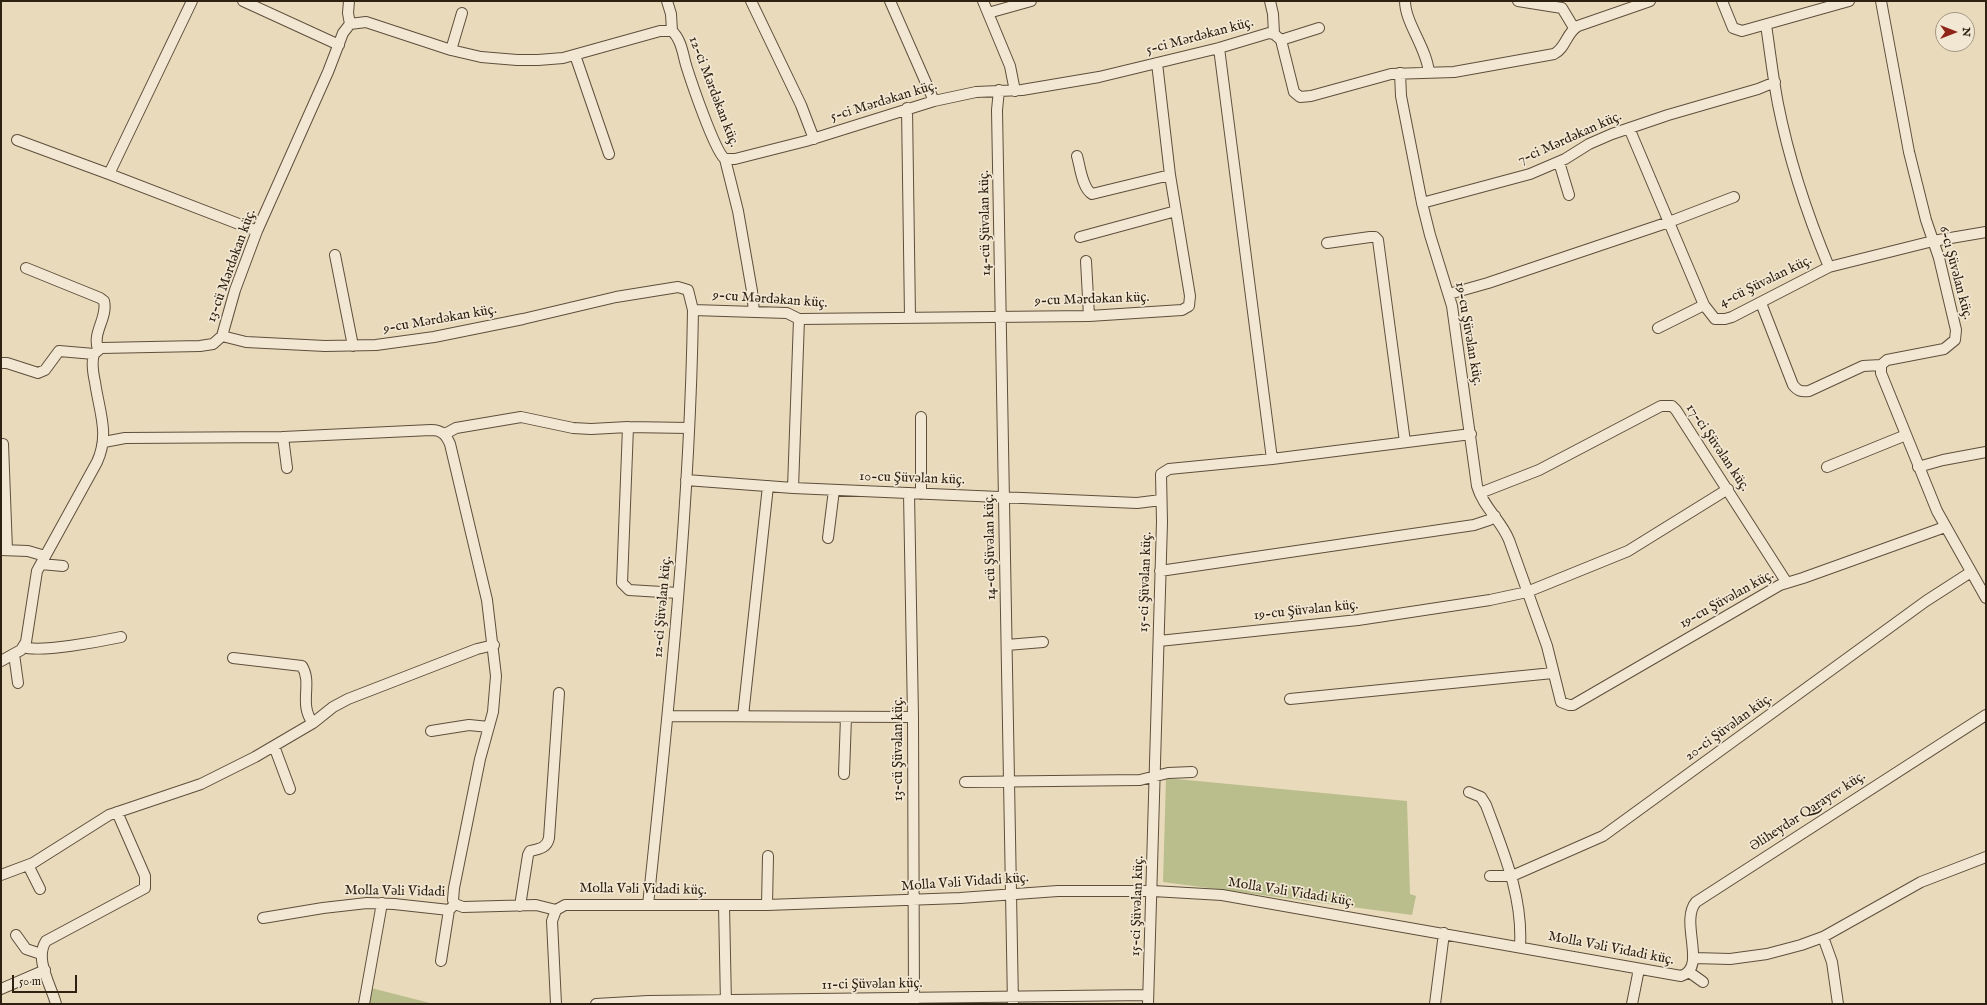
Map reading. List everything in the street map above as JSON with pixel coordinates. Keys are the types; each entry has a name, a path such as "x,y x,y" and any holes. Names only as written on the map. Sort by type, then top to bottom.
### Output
{"street":[{"path":"109,174 192,1"},
{"path":"243,1 339,44"},
{"path":"349,1 348,13 350,24"},
{"path":"667,1 671,14 672,31"},
{"path":"751,1 801,105 814,138"},
{"path":"890,1 934,101"},
{"path":"983,1 1010,66 1014,91"},
{"path":"988,13 1031,1"},
{"path":"1270,1 1277,37 1294,92 1300,97 1311,96 1381,76 1400,73 1429,73 1470,70 1547,57 1561,50 1568,35 1574,28 1650,1"},
{"path":"1405,1 1406,11 1426,58 1429,73"},
{"path":"1518,1 1562,8 1574,28"},
{"path":"1722,1 1729,21 1736,30 1742,31 1849,1"},
{"name":"6-cı Şüvəlan küç.","path":"1881,365 1887,360 1944,349 1955,340 1955,324 1909,152 1882,1"},
{"path":"451,50 462,13"},
{"name":"12-ci Mərdəkan küç.","path":"350,24 366,22 451,50 481,57 516,60 551,60 575,55 660,31 672,31 678,40 716,145 725,159 738,210 754,312"},
{"name":"13-cü Mərdəkan küç.","path":"1,363 7,363 38,373 45,370 59,351 96,351 208,346 213,344 222,336 235,290 257,232 328,72 343,33 350,24"},
{"path":"1766,25 1783,124 1800,192 1829,267"},
{"name":"5-ci Mərdəkan küç.","path":"725,159 735,159 814,138 907,108 934,101 976,92 1034,89 1099,77 1219,48 1264,34 1277,37 1319,28"},
{"path":"1219,48 1272,459"},
{"path":"575,55 609,154"},
{"name":"9-cu Mərdəkan küç.","path":"222,336 246,342 354,346 404,342 522,319 616,296 678,287 688,290 694,310 787,313 799,319 1089,316 1182,310 1189,306 1190,296 1170,175 1157,63"},
{"name":"19-cu Şüvəlan küç.","path":"1400,73 1401,96 1422,203 1431,241 1449,294 1456,328 1480,493 1503,526 1509,540 1547,646 1561,702 1573,705 1774,588 1945,527"},
{"name":"7-ci Mərdəkan küç.","path":"1422,203 1530,174 1559,162 1595,141 1715,100 1769,86 1775,82"},
{"name":"14-cü Şüvəlan küç.","path":"999,90 997,110 1013,1000"},
{"path":"907,108 910,317"},
{"name":"4-cü Şüvəlan küç.","path":"1630,128 1704,305 1710,315 1720,320 1732,317 1761,303 1829,267 1933,241 1986,232"},
{"path":"17,140 257,232"},
{"path":"1077,156 1086,187 1088,192 1092,194 1170,175"},
{"path":"1559,162 1569,195"},
{"path":"1449,294 1488,284 1668,222 1734,197"},
{"path":"1080,237 1176,211"},
{"path":"1326,243 1370,237 1376,237 1378,240 1405,442"},
{"path":"335,254 354,346"},
{"path":"1086,261 1089,316"},
{"path":"1,661 23,647 27,638 35,578 43,560 97,462 104,442 93,369 96,351 96,337 104,311 104,301 100,298 26,268"},
{"path":"1761,303 1793,385 1797,390 1802,392 1809,391 1863,366 1881,365 1882,377 1918,467 1945,527 1986,598"},
{"path":"1658,328 1704,305"},
{"name":"12-ci Şüvəlan küç.","path":"648,905 668,716 678,594 689,428 694,310"},
{"path":"793,488 799,319"},
{"name":"17-ci Şüvəlan küç.","path":"1480,493 1539,470 1661,406 1667,406 1676,410 1787,583"},
{"path":"104,442 126,438 283,437 431,430 445,434 456,428 521,417 573,428 689,428"},
{"path":"921,417 921,494"},
{"path":"628,427 622,583 629,590 678,594"},
{"path":"441,961 480,759 489,727 496,689 494,645 487,600 470,523 450,444 445,434"},
{"name":"15-ci Şüvəlan küç.","path":"1148,1000 1153,891 1162,522 1160,479 1164,471 1471,434"},
{"path":"1827,467 1906,435"},
{"path":"283,437 287,468"},
{"path":"3,444 4,550 28,551 43,560 63,566"},
{"path":"1918,467 1943,460 1986,452"},
{"name":"10-cu Şüvəlan küç.","path":"686,480 793,488 921,494 1137,503 1161,500"},
{"path":"744,716 768,486"},
{"name":"19-cu Şüvəlan küç.","path":"1159,641 1358,620 1496,599 1527,592 1628,551 1728,489"},
{"path":"828,538 834,490"},
{"name":"13-cü Şüvəlan küç.","path":"909,493 913,718 914,1001"},
{"path":"1160,571 1474,525 1489,520 1495,516"},
{"name":"20-ci Şüvəlan küç.","path":"1490,876 1512,876 1603,836 1926,601 1971,572"},
{"path":"23,647 34,649 96,642 122,637"},
{"path":"1007,646 1043,642"},
{"path":"1,875 28,865 103,818 201,784 256,757 313,723 333,707 348,699 477,649 494,645"},
{"path":"14,654 18,684"},
{"path":"233,658 302,666 306,672 305,710 313,723"},
{"path":"1290,699 1553,673"},
{"path":"520,906 530,851 544,847 548,844 559,693"},
{"name":"Əliheydər Qarayev küç.","path":"1694,958 1689,914 1696,902 1986,715"},
{"path":"668,716 913,718"},
{"path":"844,774 846,717"},
{"path":"431,731 469,725 489,727"},
{"path":"274,746 290,789"},
{"path":"965,782 1140,780 1168,773 1192,772"},
{"path":"1469,792 1481,797 1486,805 1512,876 1520,916 1520,946"},
{"path":"56,1004 41,954 42,947 46,941 145,888 145,876 117,812"},
{"path":"767,905 768,856"},
{"name":"Molla Vəli Vidadi küç.","path":"556,910 559,907 571,904 767,905 913,901 1058,891 1153,891 1222,895 1520,946 1677,976 1685,975 1689,972 1693,965 1694,958 1724,959 1767,954 1801,945 1823,937 1921,882 1986,857"},
{"path":"28,865 40,889"},
{"path":"364,1004 382,903"},
{"name":"Molla Vəli Vidadi","path":"263,918 352,904 382,903 452,907 543,906 556,910"},
{"path":"724,905 726,1002"},
{"path":"556,910 553,914 552,930 556,1004"},
{"path":"1435,1004 1444,933"},
{"path":"16,935 26,948 30,951 41,954"},
{"path":"1823,937 1832,962 1838,1004"},
{"path":"1632,1004 1638,969"},
{"path":"1,988 45,970"},
{"path":"1689,972 1703,982"},
{"name":"11-ci Şüvəlan küç.","path":"596,1004 632,1001 793,1002 1148,1000"}],"green space":[{"path":"1166,778 1407,801 1410,894 1416,896 1412,915 1163,882"},
{"path":"371,988 430,1003 448,1004 368,1004"}]}
